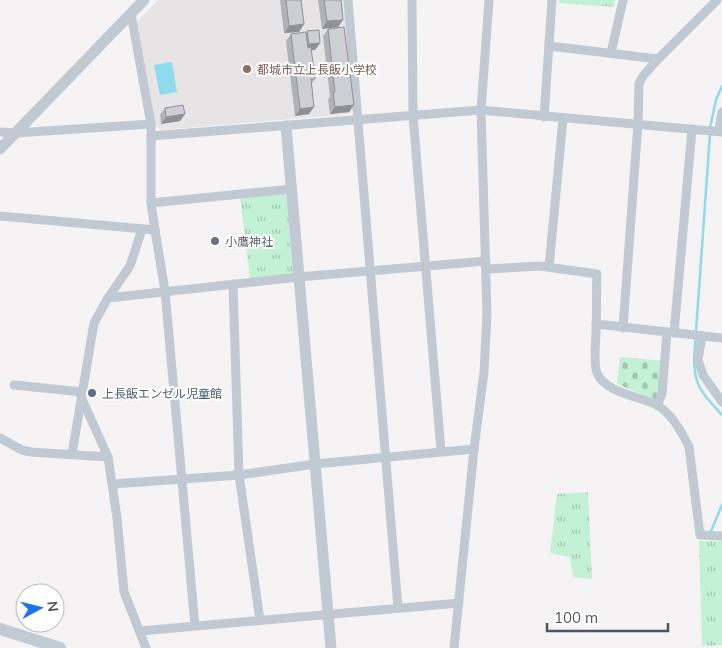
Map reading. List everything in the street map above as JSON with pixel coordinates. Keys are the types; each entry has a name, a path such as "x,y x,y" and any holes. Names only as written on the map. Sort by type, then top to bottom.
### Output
{"main road":[{"path":"0,629 60,648"}],"street":[{"path":"0,149 144,0"},
{"path":"348,0 398,608"},
{"path":"412,0 413,116 440,451"},
{"path":"454,648 474,449 484,372 487,314 481,110 489,0"},
{"path":"544,117 552,0"},
{"path":"611,53 622,0"},
{"path":"623,328 638,123 639,84 643,76 658,59 717,0"},
{"path":"130,14 150,124 151,204 165,291 195,626"},
{"path":"549,46 658,59"},
{"path":"151,136 481,110 721,132 722,112"},
{"path":"549,267 563,119"},
{"path":"0,132 16,133 150,124"},
{"path":"286,126 331,648"},
{"path":"657,405 662,394 671,332 692,129"},
{"path":"151,204 292,189"},
{"path":"0,216 155,230"},
{"path":"72,454 94,323 108,298 130,266 142,229"},
{"path":"108,298 425,265 540,266 597,274 597,373 603,381 618,390 657,405 668,415 683,434 689,447 700,535 722,535"},
{"path":"233,284 239,475 260,620"},
{"path":"596,324 722,338"},
{"path":"702,336 698,360 704,375 722,402"},
{"path":"14,385 81,395"},
{"path":"81,395 108,457 113,484 124,592 146,648"},
{"path":"0,438 22,450 31,452 108,457"},
{"path":"113,484 239,475 315,464 474,449"},
{"path":"140,631 458,603"}],"shaded area":[{"name":"都城市立上長飯小学校","path":"158,0 345,0 352,112 349,114 161,130 155,125 137,25 139,20"}],"green space":[{"path":"559,0 615,0 614,7 559,3"},
{"path":"282,193 287,196 293,272 291,275 250,279 240,197"},
{"path":"620,357 663,361 656,400 617,384"},
{"path":"588,492 592,579 573,577 570,557 550,553 557,494"},
{"path":"699,541 722,541 722,645 702,646"}],"water":[{"path":"172,62 177,92 160,95 154,65"}],"building":[{"path":"286,0 301,0 304,24 289,26"},
{"path":"324,0 341,0 343,20 327,21"},
{"path":"344,27 354,105 335,107 328,29"},
{"path":"319,30 320,43 309,44 307,31"},
{"path":"306,32 308,48 311,47 315,79 311,79 314,107 300,109 291,34"},
{"path":"183,105 185,114 166,117 165,108"}],"waterway":[{"path":"710,128 716,100 722,86"},
{"path":"710,134 694,360 696,378 702,391 722,415"},
{"path":"711,531 722,505"}],"place":[{"name":"都城市立上長飯小学校","path":"247,69"},
{"name":"小鷹神社","path":"215,241"},
{"name":"上長飯エンゼル児童館","path":"92,393"}]}
